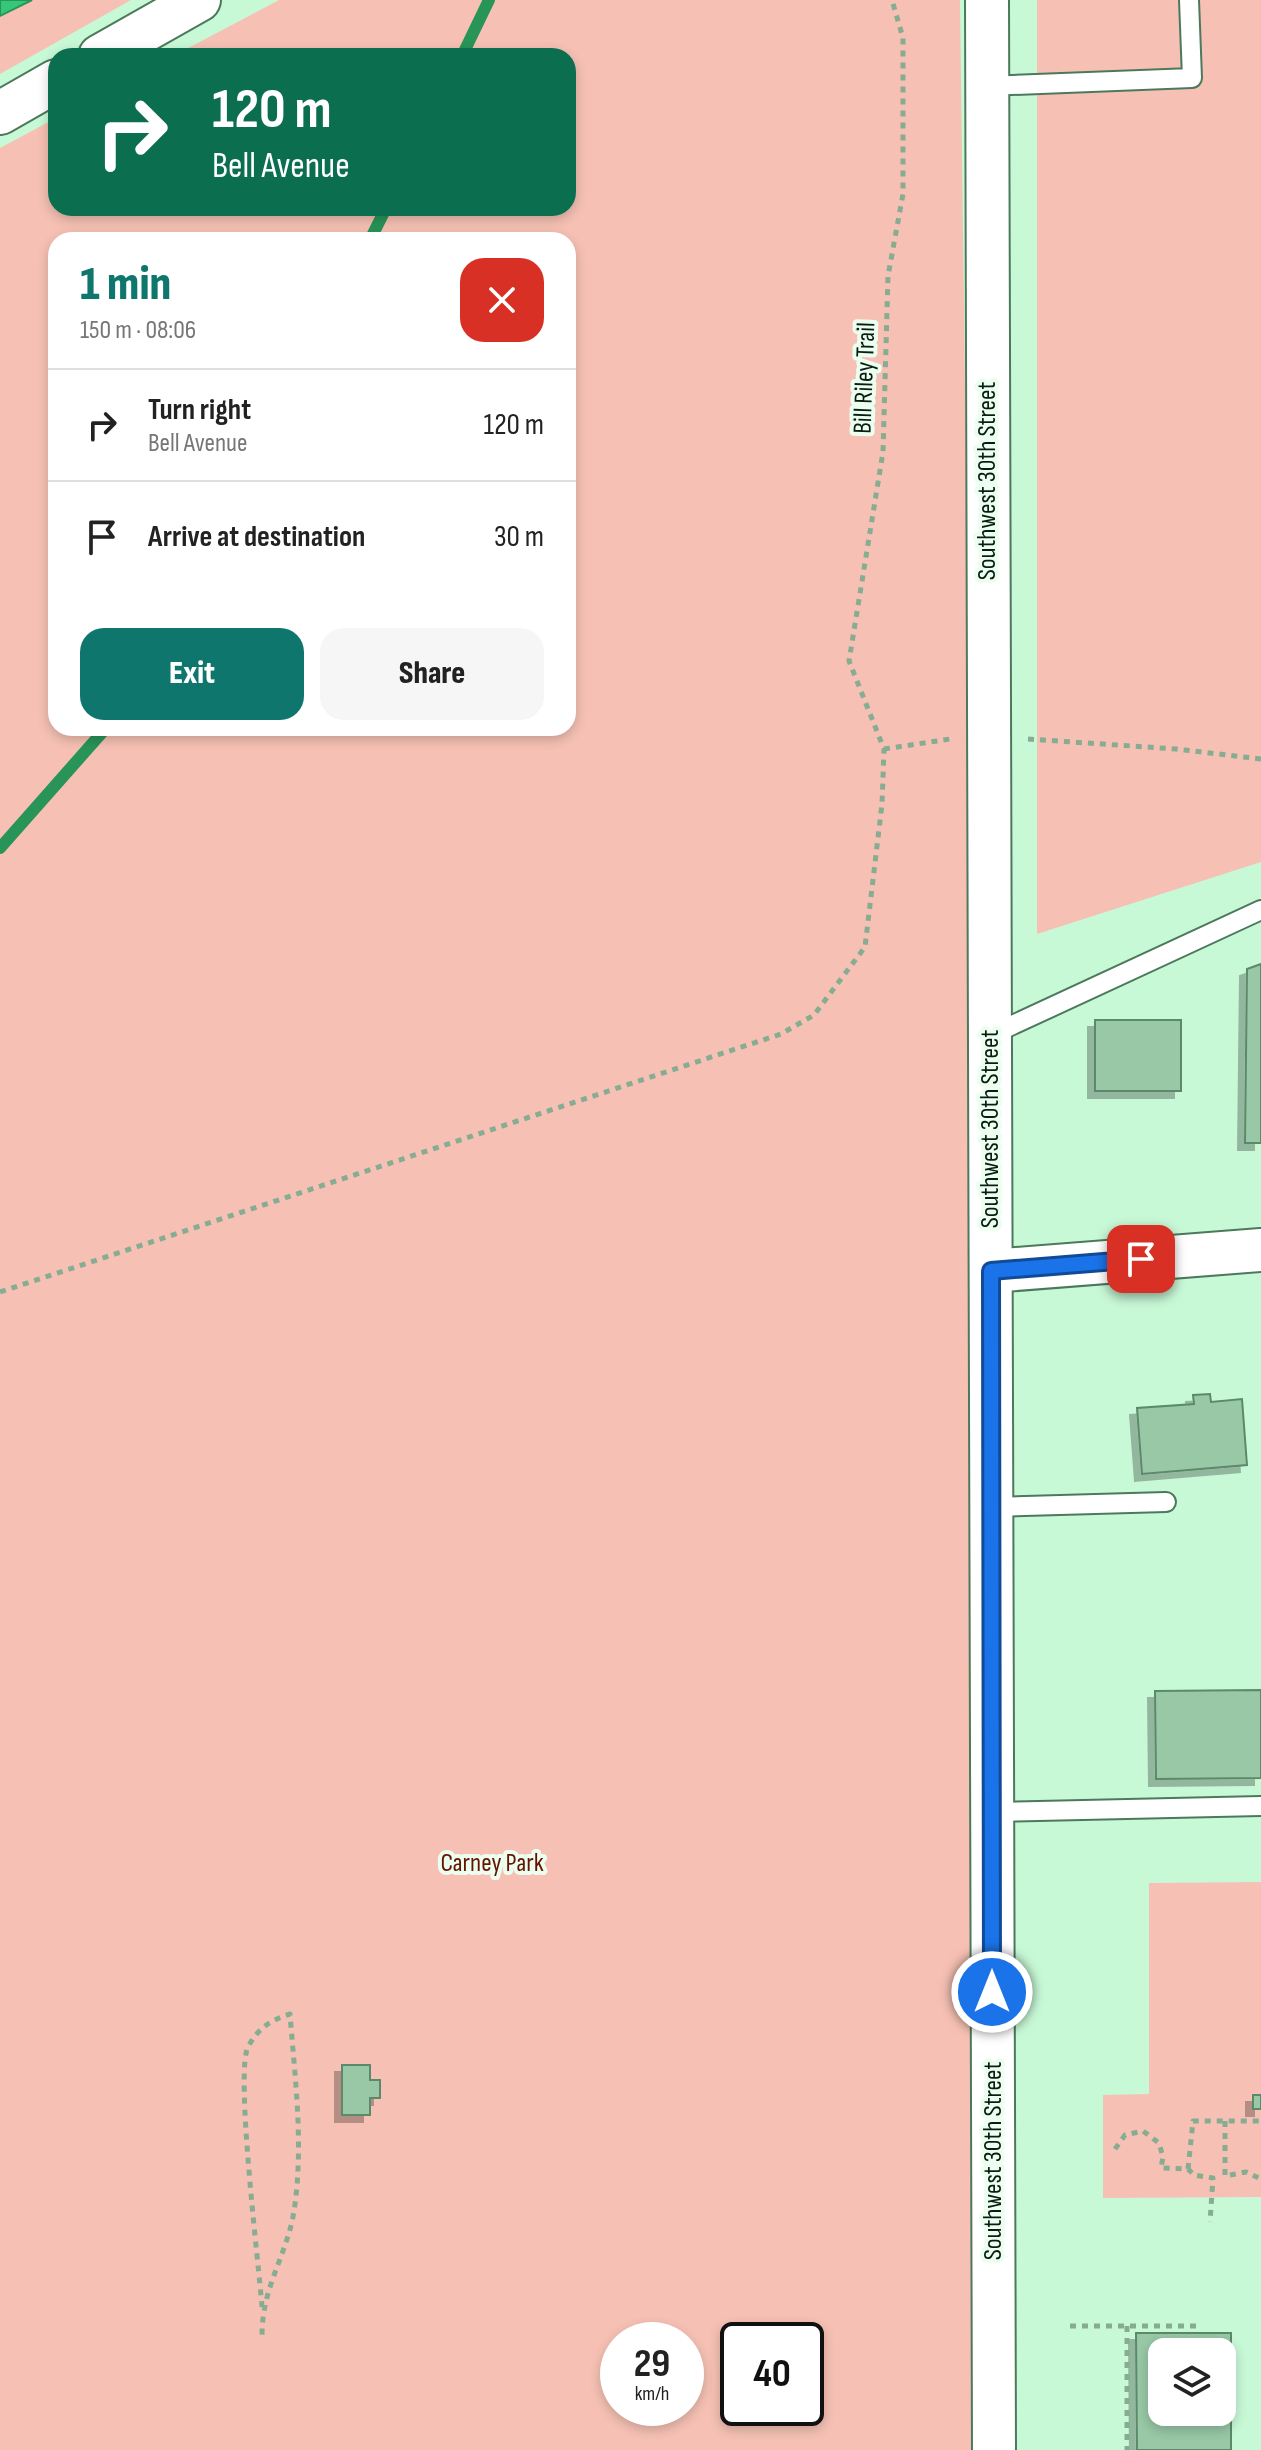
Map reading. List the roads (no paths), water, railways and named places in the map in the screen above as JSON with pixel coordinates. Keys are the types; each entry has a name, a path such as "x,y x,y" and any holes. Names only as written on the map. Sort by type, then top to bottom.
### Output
{"street":[{"path":"114,48 199,0"},
{"name":"Southwest 30th Street","path":"987,0 994,2450"},
{"path":"0,113 48,86"},
{"path":"991,1271 1261,1250"}],"lane":[{"path":"987,86 1192,78 1189,0"},
{"path":"990,1036 1261,910"},
{"path":"992,1507 1166,1502"},
{"path":"992,1812 1261,1806"}],"waterway":[{"path":"466,48 489,0"},
{"path":"374,232 382,216"},
{"path":"0,848 99,736"}],"park label":[{"name":"Carney Park","path":"492,1863"}]}
